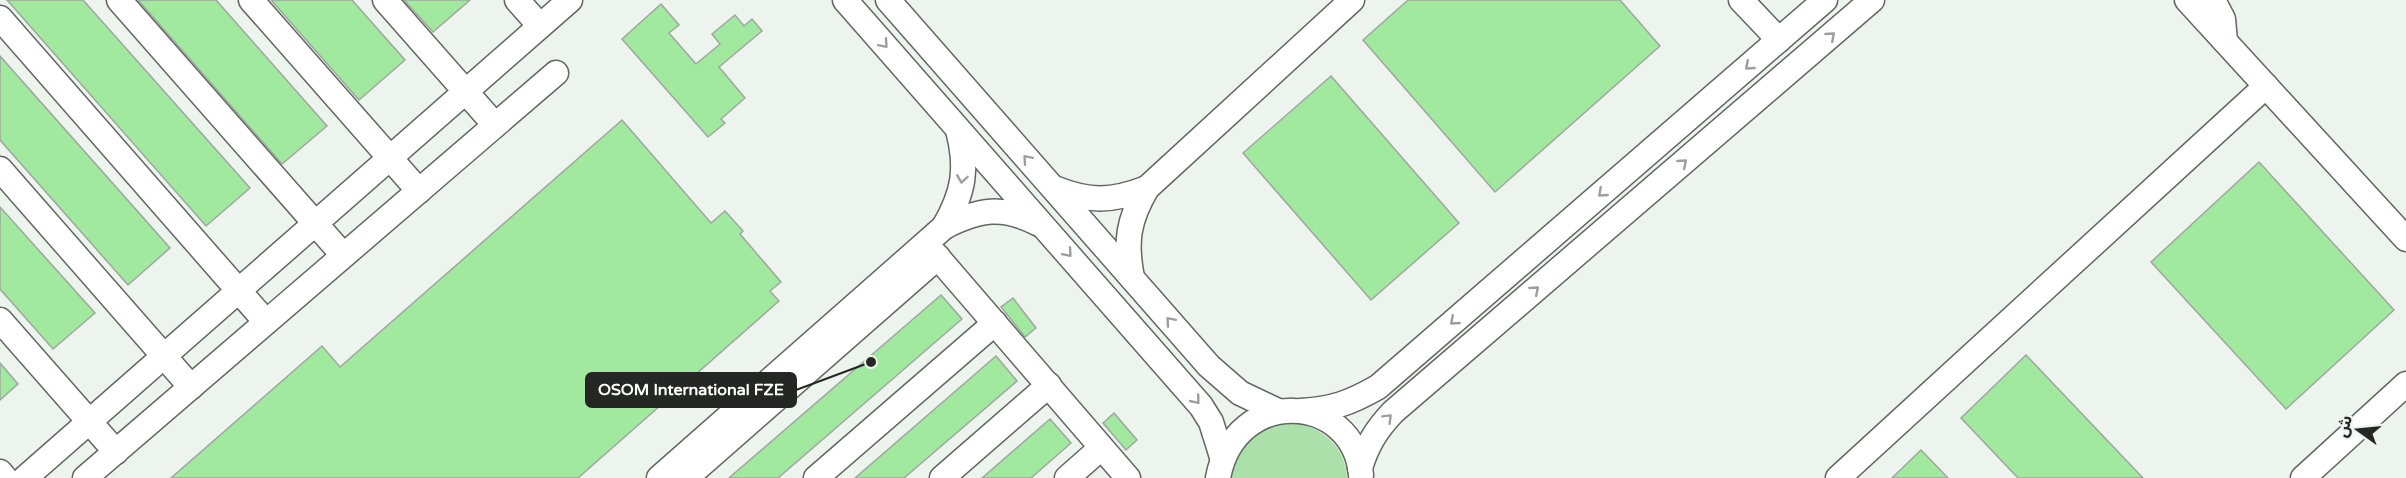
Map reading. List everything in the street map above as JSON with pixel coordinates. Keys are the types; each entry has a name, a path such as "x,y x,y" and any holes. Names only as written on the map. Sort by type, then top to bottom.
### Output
{"street":[{"path":"118,0 343,255"},
{"path":"250,0 418,191"},
{"path":"385,0 495,125"},
{"path":"517,0 540,27"},
{"path":"25,478 570,0"},
{"path":"845,0 1202,406 1211,422 1220,467"},
{"path":"1132,278 1127,255 1129,231 1135,209 1147,188 1352,0"},
{"path":"1741,0 1779,40"},
{"path":"1220,467 1231,441 1244,427 1260,417 1289,411 1337,406 1354,401 1378,387 1825,0"},
{"path":"1361,473 1367,447 1378,428 1393,412 1872,0"},
{"path":"2187,0 2404,232"},
{"path":"2213,0 2223,19 2225,41"},
{"path":"894,4 1224,381 1240,393 1289,411 1322,418 1340,430 1353,448 1361,473"},
{"path":"0,18 266,322"},
{"path":"85,478 555,73"},
{"path":"1838,478 2266,86"},
{"path":"672,476 932,250 957,204 964,179 964,153 958,128"},
{"path":"0,169 191,387"},
{"path":"1053,188 1076,197 1100,200 1124,197 1147,188"},
{"path":"944,227 968,214 994,210 1021,214 1044,227"},
{"path":"932,250 1128,478"},
{"path":"0,320 116,452"},
{"path":"816,478 995,323"},
{"path":"2303,478 2406,384"},
{"path":"942,478 1049,385"},
{"path":"1067,478 1101,448"},
{"path":"0,472 5,478"}],"green space":[{"path":"1286,420 1319,431 1328,438 1341,455 1347,478 1225,478 1245,436"}],"building":[{"path":"7,0 83,0 250,188 206,226"},
{"path":"138,0 216,0 327,126 282,164"},
{"path":"271,0 352,0 405,60 359,100"},
{"path":"404,0 470,0 433,32"},
{"path":"1408,0 1620,0 1660,46 1495,192 1363,40"},
{"path":"661,4 679,25 669,33 696,64 720,44 712,34 735,15 744,26 752,19 762,31 719,67 745,98 721,119 725,123 708,137 622,39"},
{"path":"0,56 170,248 128,285 0,140"},
{"path":"1331,76 1459,223 1371,300 1243,153"},
{"path":"622,120 711,223 725,211 743,231 740,234 781,282 770,291 779,301 578,478 171,478 322,346 340,367"},
{"path":"2259,162 2394,310 2286,409 2151,262"},
{"path":"0,207 95,313 53,349 0,289"},
{"path":"941,295 962,319 778,478 729,478"},
{"path":"1013,298 1036,328 1025,337 1001,307"},
{"path":"2026,355 2143,478 2018,478 1961,418"},
{"path":"996,356 1017,381 904,478 855,478"},
{"path":"0,363 18,384 0,400"},
{"path":"1114,413 1137,440 1126,450 1103,423"},
{"path":"1050,419 1071,443 1031,478 982,478"},
{"path":"1921,450 1948,478 1892,478"}],"place":[{"name":"OSOM International FZE","path":"871,362"}]}
